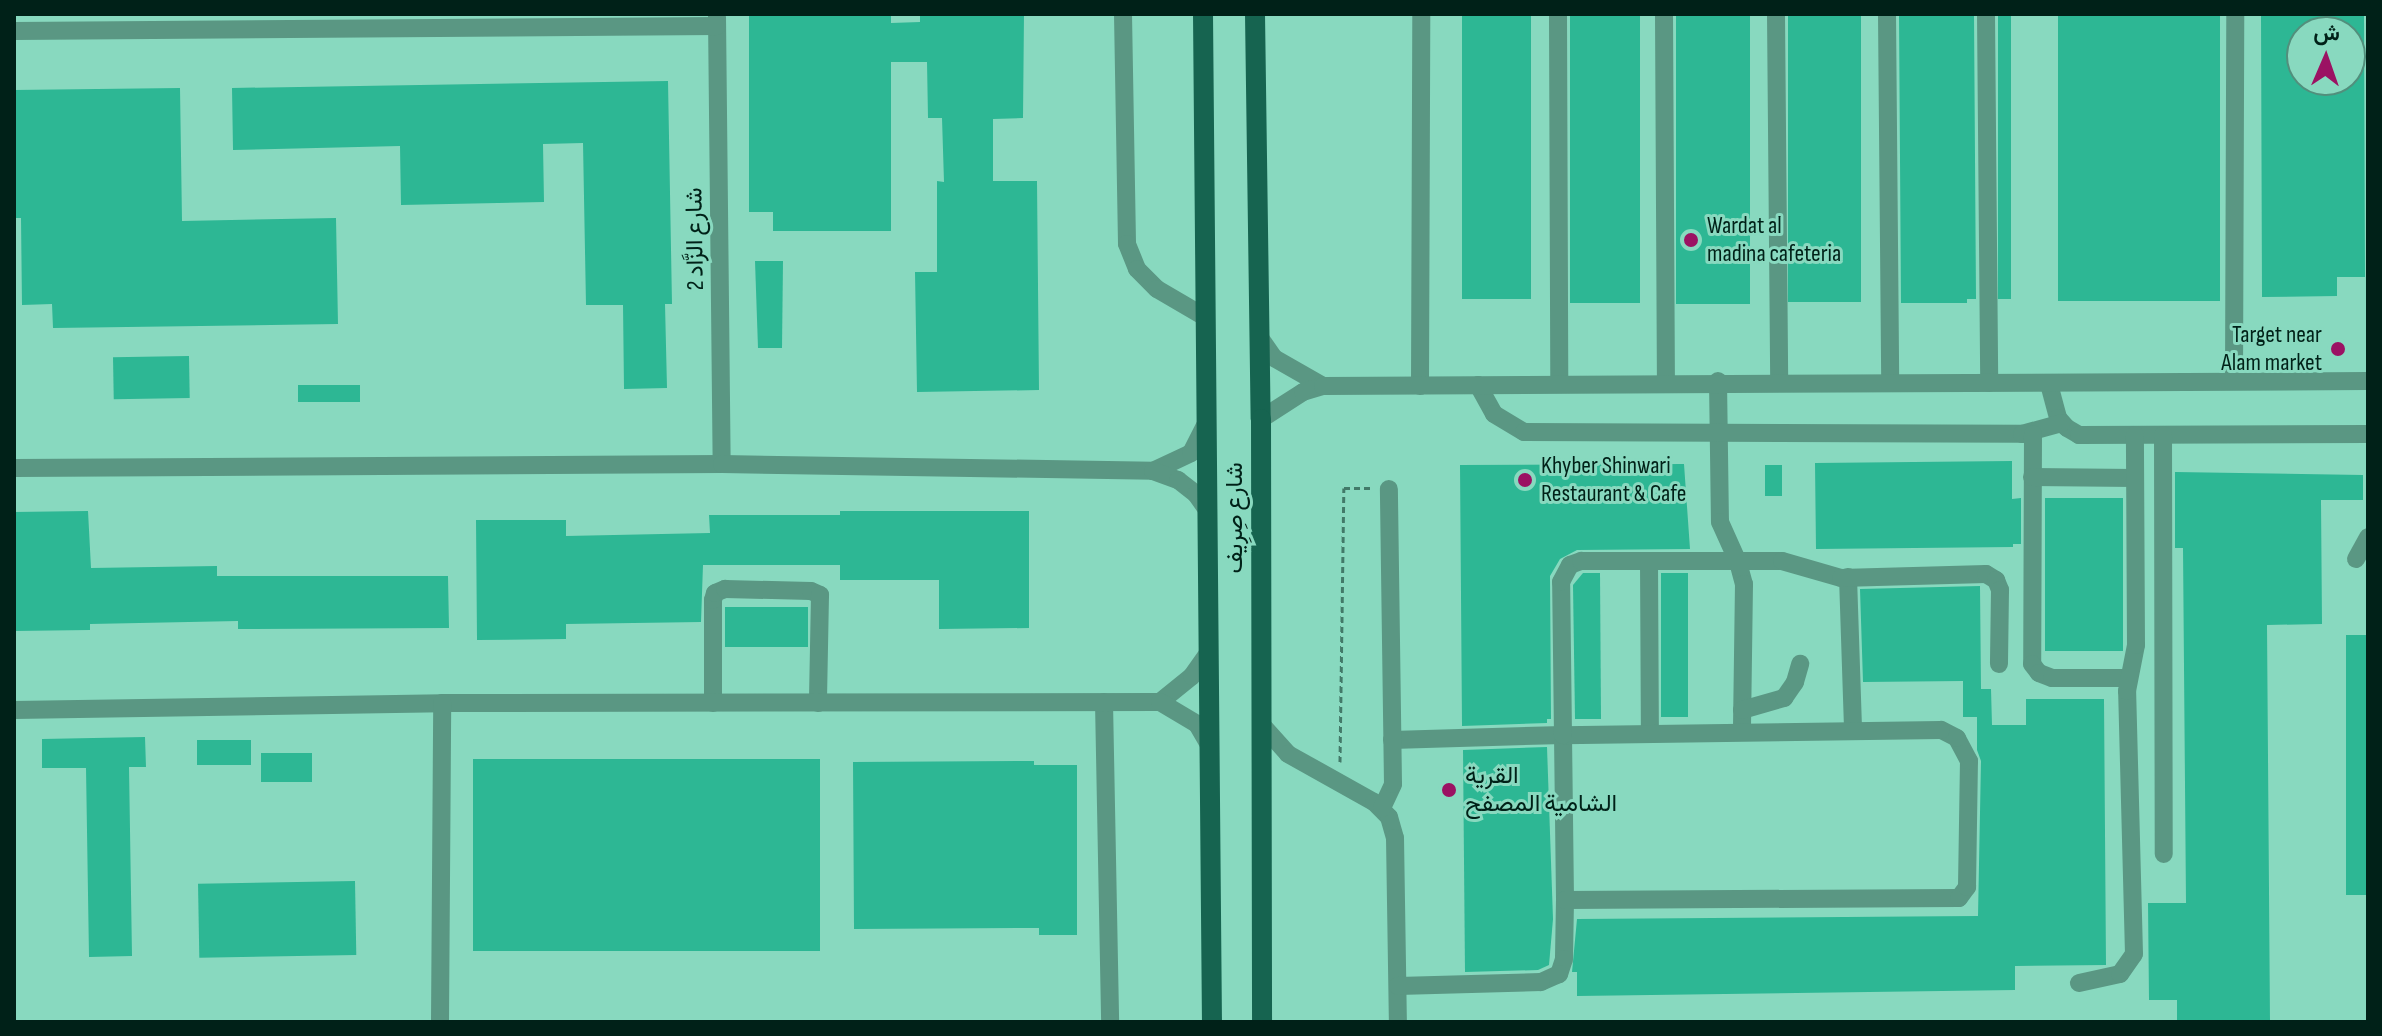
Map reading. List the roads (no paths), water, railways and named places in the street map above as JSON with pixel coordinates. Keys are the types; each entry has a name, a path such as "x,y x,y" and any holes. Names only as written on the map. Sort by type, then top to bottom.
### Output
{"main road":[{"name":"شارع صِرِيف","path":"1203,14 1212,1022"},
{"name":"شارع صِرِيف","path":"1255,14 1261,419 1262,1022"}],"street":[{"path":"1123,14 1127,244 1137,269 1157,289 1205,317"},
{"path":"1420,386 1421,14"},
{"path":"1558,14 1559,384"},
{"path":"1664,14 1666,382"},
{"path":"1776,14 1779,381"},
{"path":"1887,14 1890,382"},
{"path":"1986,14 1989,383"},
{"path":"2234,381 2235,14"},
{"path":"14,31 717,20"},
{"name":"شارع الزَّاد 2","path":"717,20 722,464"},
{"path":"1260,338 1274,358 1323,386"},
{"path":"1718,381 1720,522 1744,584 1742,731"},
{"path":"1261,419 1303,392 1323,386 1718,381 2049,384 2368,381"},
{"path":"2049,384 2062,423 2073,432 2087,436 2368,434"},
{"path":"1478,385 1494,414 1524,432 2033,434 2062,423"},
{"path":"1153,471 1191,453 1206,424"},
{"path":"2033,434 2031,659 2034,669 2052,678 2128,678"},
{"path":"2079,983 2120,974 2134,954 2128,678 2136,645 2135,435"},
{"path":"2163,435 2164,854"},
{"path":"14,468 722,464 1153,471 1178,480 1196,494 1207,510"},
{"path":"2032,477 2135,478"},
{"path":"1382,808 1393,784 1389,489"},
{"path":"2356,559 2368,537"},
{"path":"1398,986 1541,982 1559,974 1564,959 1565,900 1564,572 1570,565 1581,561 1782,561 1826,575 1848,577 1981,574 1992,577 2000,590 1999,664"},
{"path":"1649,561 1650,732"},
{"path":"1848,577 1853,730"},
{"path":"713,703 713,600 715,593 725,589 811,591 820,595 818,703"},
{"path":"1160,702 1192,676 1208,653"},
{"path":"1742,710 1784,698 1795,682 1800,664"},
{"path":"1104,702 1110,1022"},
{"path":"14,710 442,703 1160,702 1197,724 1209,745"},
{"path":"440,1022 442,703"},
{"path":"1262,725 1288,754 1382,808 1389,817 1395,838 1398,1022"},
{"path":"1392,740 1650,732 1941,730 1963,745 1969,761 1967,887 1959,898 1565,900"}],"place":[{"name":"Wardat al madina cafeteria","path":"1691,240"},
{"name":"Target near Alam market","path":"2338,349"},
{"name":"Khyber Shinwari Restaurant & Cafe","path":"1525,480"},
{"name":"القرية الشامية المصفح","path":"1449,790"}]}
